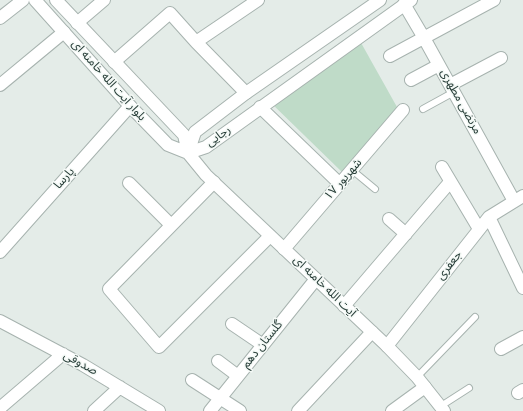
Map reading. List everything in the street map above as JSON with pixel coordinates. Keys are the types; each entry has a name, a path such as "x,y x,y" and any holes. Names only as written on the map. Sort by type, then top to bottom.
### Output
{"street":[{"path":"0,18 23,0"},
{"name":"بلوار آیت الله خامنه ای","path":"35,0 130,106 168,145 188,153 200,166"},
{"name":"بلوار آیت الله خامنه ای","path":"56,0 184,135 188,153"},
{"path":"77,23 104,0"},
{"path":"196,42 258,0"},
{"name":"رجایی","path":"188,153 195,132 246,93 380,0"},
{"path":"390,56 494,0"},
{"name":"رجایی","path":"188,153 206,147 407,2"},
{"name":"مرتضی مطهری","path":"407,2 424,38 452,88 519,198"},
{"path":"114,62 170,13 246,93"},
{"path":"0,85 64,32"},
{"path":"452,88 501,58"},
{"path":"411,80 440,65"},
{"name":"پارسا","path":"0,252 130,106"},
{"path":"260,107 340,184"},
{"name":"۱۷ شهریور","path":"284,249 403,110"},
{"name":"آیت الله خامنه ای","path":"200,166 214,182 270,236 387,346 417,377 443,408"},
{"path":"442,167 479,229"},
{"path":"214,182 109,289 159,347 270,236"},
{"path":"344,306 450,182"},
{"path":"129,183 171,225"},
{"name":"جعفری","path":"387,346 489,217 519,198"},
{"path":"489,217 523,288"},
{"path":"389,219 406,234"},
{"name":"گلستان دهم","path":"210,411 316,279"},
{"name":"صدوقی","path":"0,321 63,354 159,411"},
{"path":"232,324 263,345"},
{"path":"298,411 372,332"},
{"path":"501,349 523,337"},
{"path":"0,408 63,354"},
{"path":"218,361 238,376"},
{"path":"192,380 240,411"},
{"path":"94,411 120,387"},
{"path":"392,411 425,387"}],"lane":[{"path":"423,109 452,88"},
{"path":"352,170 375,188"},
{"path":"417,377 475,318"},
{"path":"443,408 469,388"}],"green space":[{"path":"360,41 397,107 343,173 269,101"}]}
